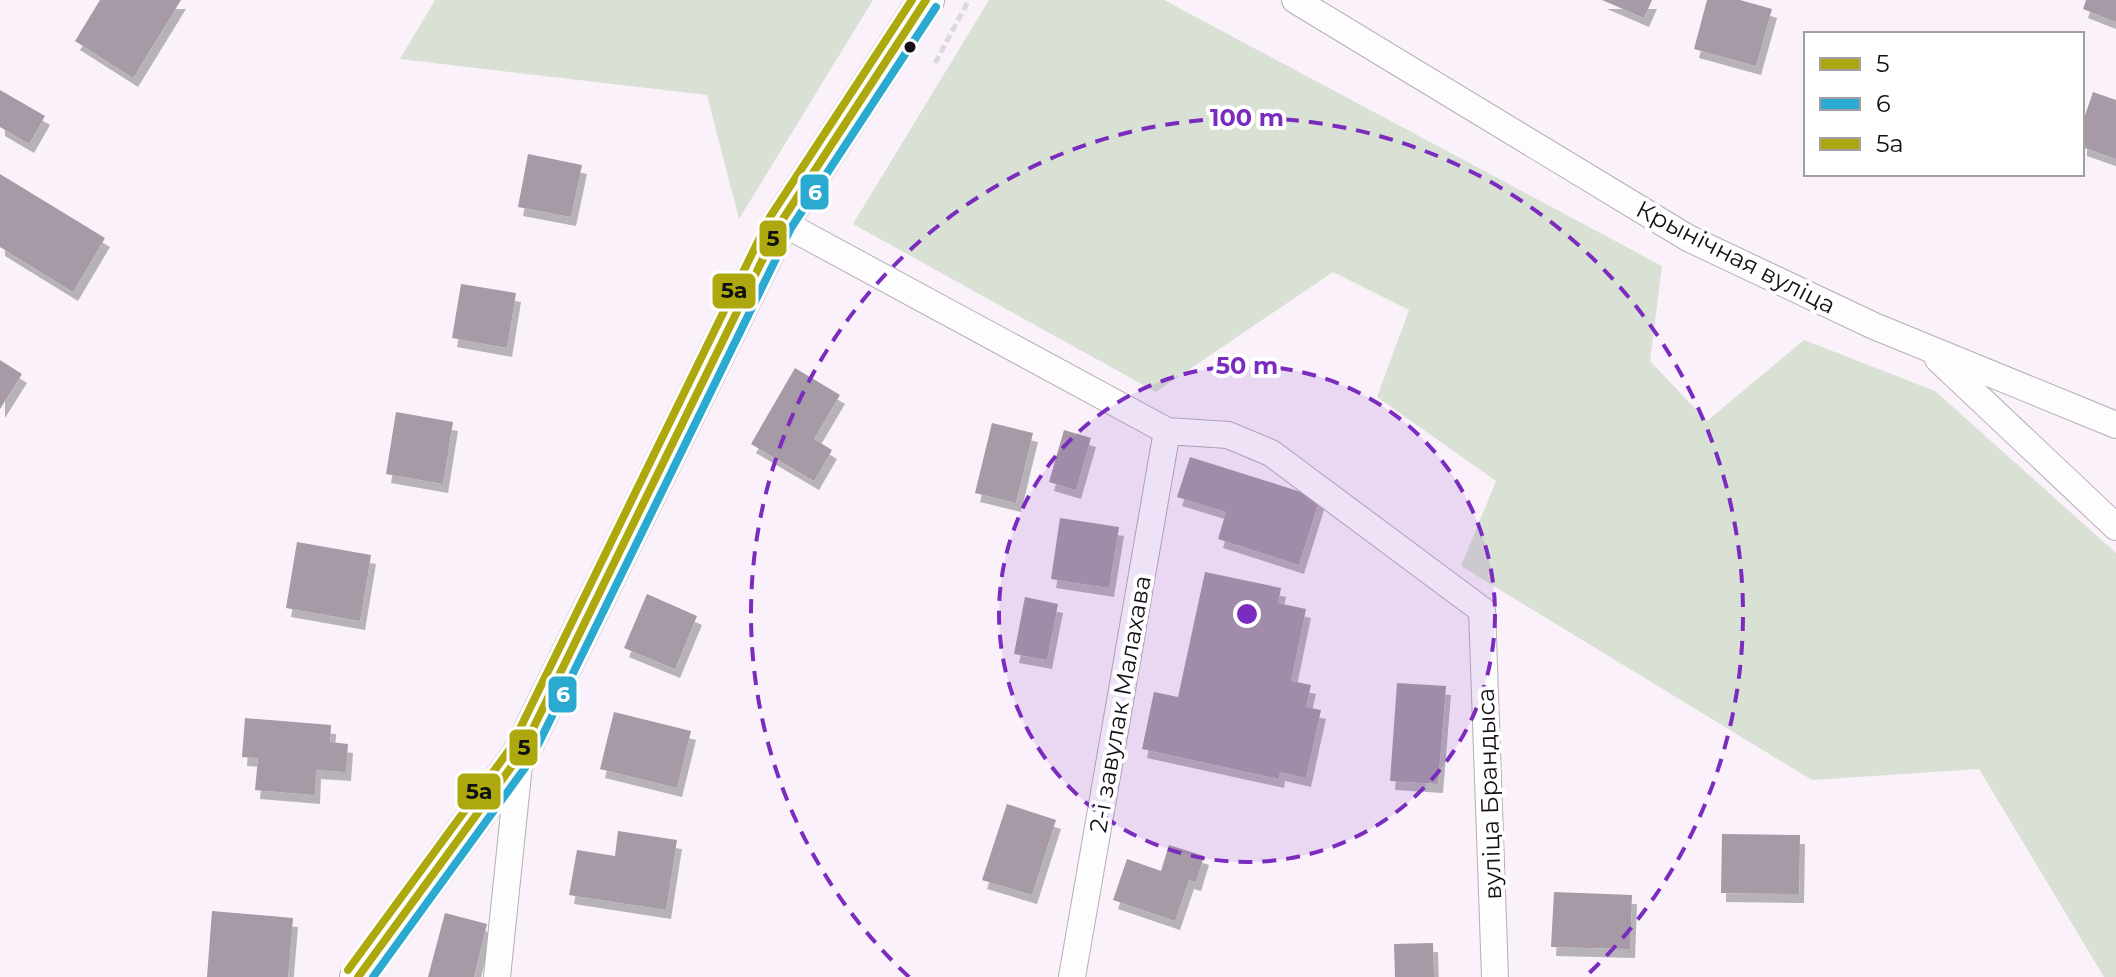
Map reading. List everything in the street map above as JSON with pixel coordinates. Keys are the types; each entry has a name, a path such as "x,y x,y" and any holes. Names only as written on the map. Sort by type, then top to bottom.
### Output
{"street":[{"path":"358,977 520,755 781,222 926,0"},
{"name":"Крынічная вуліца","path":"1295,0 1688,238 1926,348 2116,425"},
{"path":"781,222 1167,431"},
{"path":"1926,348 2116,527"},
{"name":"вуліца Брандыса","path":"1167,431 1228,435 1271,453 1482,610 1495,977"},
{"name":"2-і завулак Малахава","path":"1072,977 1167,431"},
{"path":"497,977 520,755"}],"path":[{"path":"935,63 969,0"}],"shaded area":[{"path":"435,0 873,0 739,219 707,95 400,59"},
{"path":"989,0 1164,0 1662,266 1650,361 1707,421 1804,340 1935,391 2116,553 2116,977 2104,977 1979,769 1812,780 1461,566 1496,481 1377,397 1409,310 1333,272 1156,392 853,224"}],"building":[{"path":"100,0 181,0 133,78 75,41"},
{"path":"1602,0 1652,0 1644,18"},
{"path":"1707,0 1740,0 1772,9 1756,66 1694,49"},
{"path":"2086,0 2116,0 2116,22 2083,9"},
{"path":"0,90 45,116 29,144 0,127"},
{"path":"2093,92 2116,100 2116,159 2084,148 2084,118"},
{"path":"528,154 582,165 571,217 518,207"},
{"path":"0,174 105,238 73,292 0,247"},
{"path":"461,284 516,293 507,348 452,338"},
{"path":"0,360 22,374 0,409"},
{"path":"795,368 840,395 814,439 832,450 814,481 751,444"},
{"path":"396,412 453,422 443,484 386,474"},
{"path":"992,423 1033,433 1016,503 975,493"},
{"path":"1064,430 1091,438 1076,490 1049,482"},
{"path":"1190,457 1320,498 1299,565 1218,539 1226,512 1177,497"},
{"path":"1060,518 1119,527 1109,588 1051,579"},
{"path":"297,542 371,555 360,621 286,608"},
{"path":"1205,572 1281,588 1278,603 1306,609 1291,681 1311,685 1306,707 1321,710 1306,778 1280,772 1279,779 1142,749 1154,692 1178,697"},
{"path":"647,594 697,616 675,669 624,648"},
{"path":"1025,597 1058,604 1047,660 1014,654"},
{"path":"1397,683 1446,686 1438,784 1390,781"},
{"path":"614,712 691,731 677,788 600,769"},
{"path":"245,718 331,725 330,742 348,744 346,772 316,770 315,795 255,790 258,758 242,757"},
{"path":"1007,804 1056,820 1032,895 982,880"},
{"path":"618,831 677,840 666,910 569,895 577,850 615,856"},
{"path":"1722,834 1800,835 1799,894 1721,893"},
{"path":"1169,845 1204,856 1196,882 1189,880 1175,921 1113,900 1127,859 1161,871"},
{"path":"1554,892 1632,895 1630,949 1551,947"},
{"path":"212,911 293,918 288,977 207,977"},
{"path":"445,913 487,924 474,977 428,977"},
{"path":"1433,943 1434,977 1395,977 1394,944"}],"transit line":[{"name":"5а","path":"348,970 510,749 770,217 912,0"},
{"name":"5","path":"358,977 520,755 781,222 926,0"},
{"name":"6","path":"373,977 530,761 791,228 936,7"}]}
